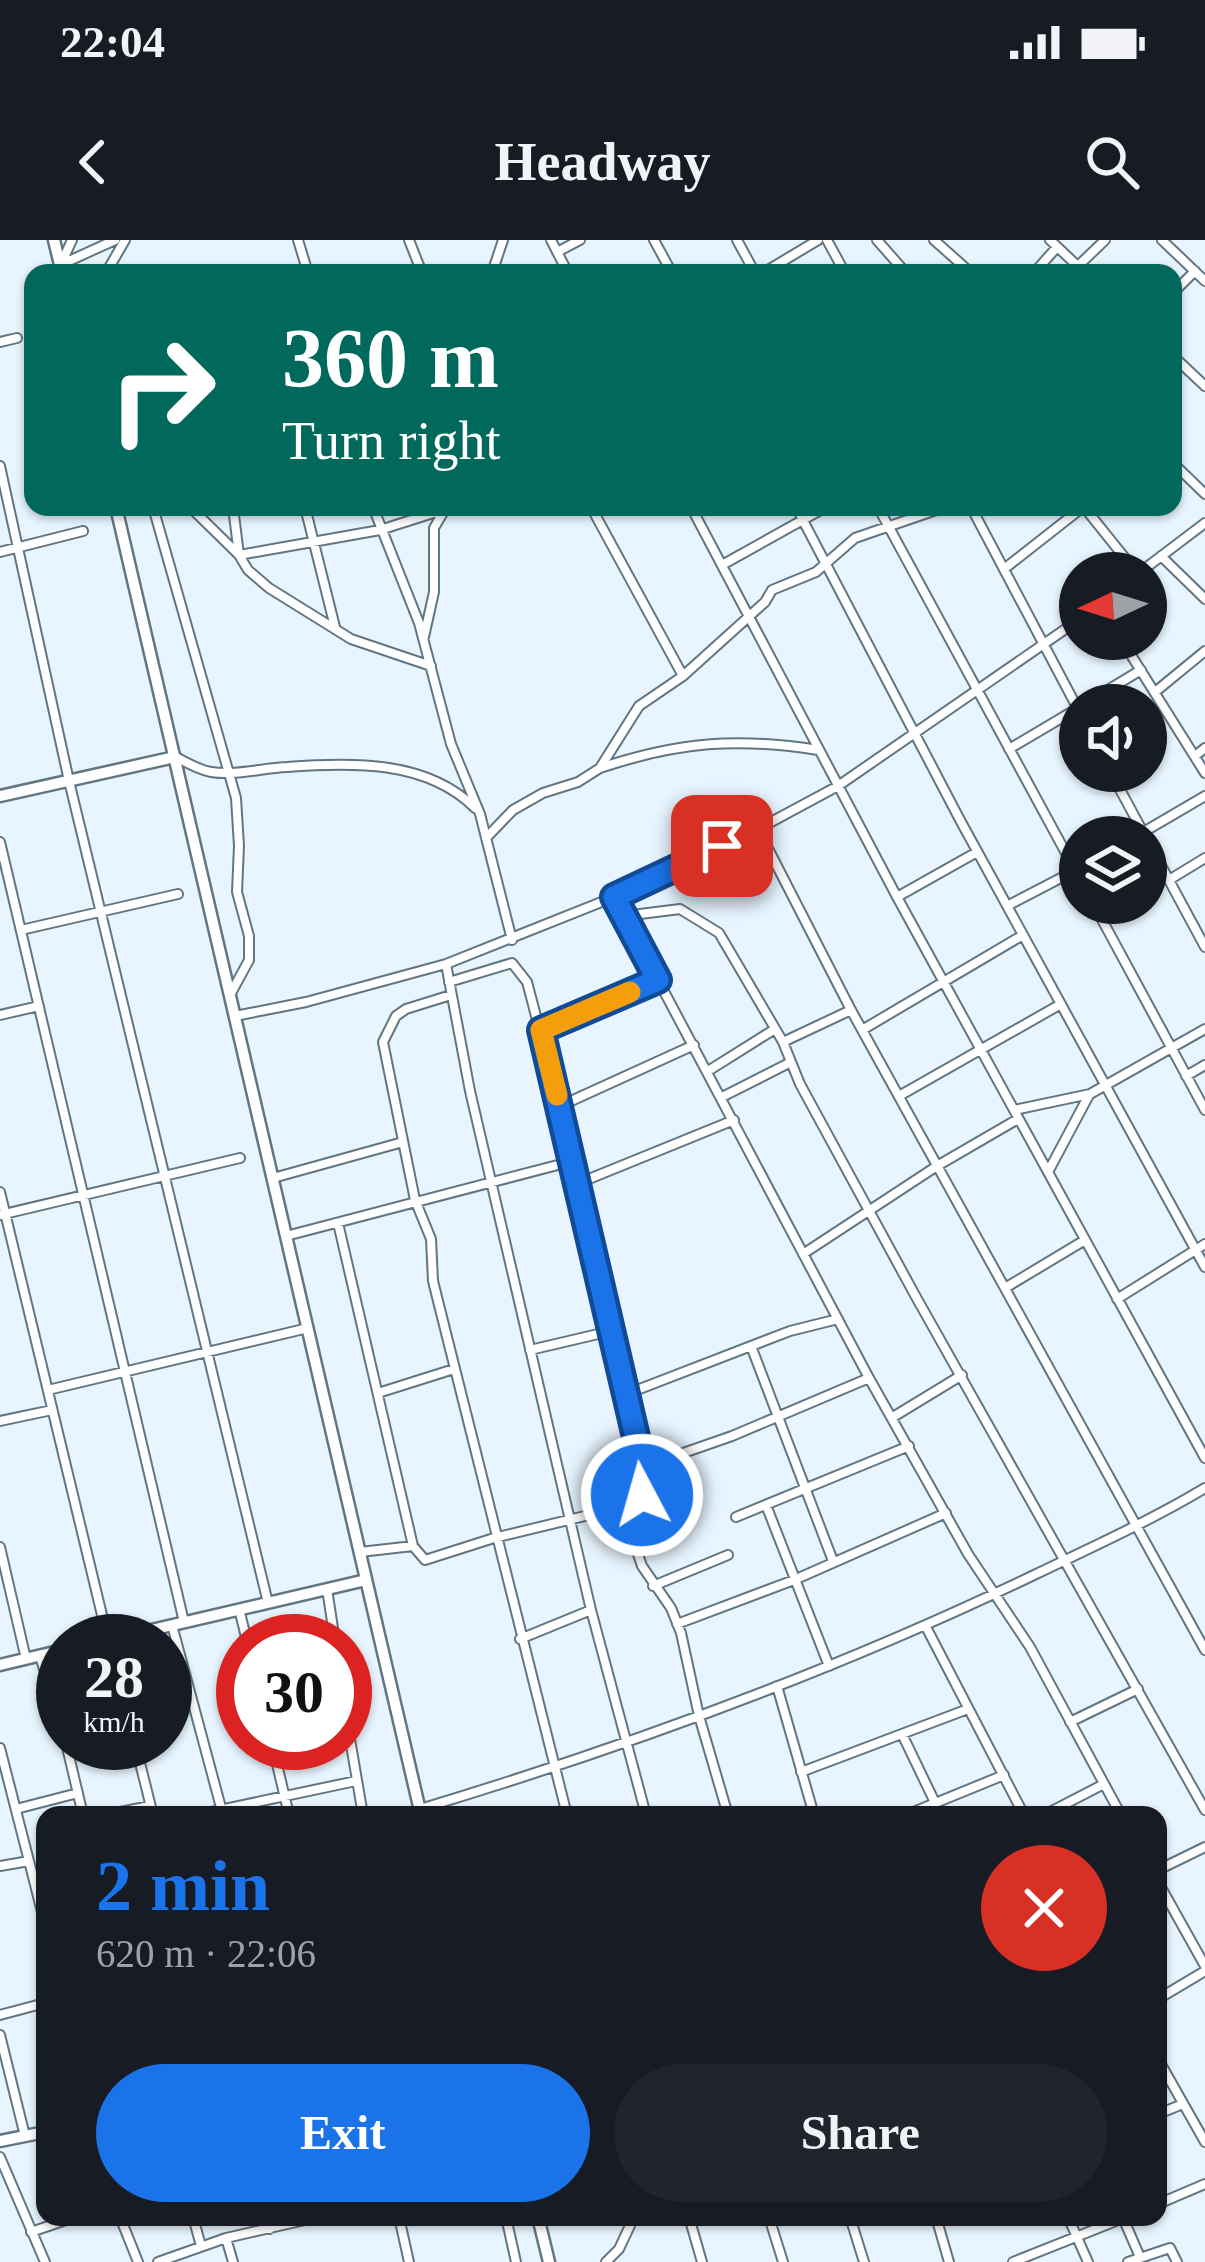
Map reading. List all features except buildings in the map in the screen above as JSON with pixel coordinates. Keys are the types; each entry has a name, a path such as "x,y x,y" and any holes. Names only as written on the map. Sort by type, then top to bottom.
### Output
{"street":[{"path":"70,264 115,240"},
{"path":"551,240 563,264"},
{"path":"557,253 580,240"},
{"path":"776,264 823,240"},
{"path":"877,240 898,264"},
{"path":"934,240 960,264"},
{"path":"1086,264 1105,240"},
{"path":"1164,241 1205,280"},
{"path":"1182,284 1195,271"},
{"path":"0,342 17,338"},
{"path":"1182,364 1205,386"},
{"path":"0,466 69,781 268,1603"},
{"path":"1182,472 1205,494"},
{"path":"118,516 419,1806"},
{"path":"156,516 230,774 239,846 236,892 249,936 249,960 230,995"},
{"path":"199,516 269,588 351,639 433,667"},
{"path":"234,516 239,555"},
{"path":"307,516 335,628"},
{"path":"376,516 424,638 451,744 487,838 512,940"},
{"path":"239,555 380,530 423,516"},
{"path":"424,638 434,592 434,528 442,516"},
{"path":"596,516 683,676"},
{"path":"696,516 1205,1458"},
{"path":"800,516 977,852 1200,1246 1205,1267"},
{"path":"722,566 809,516"},
{"path":"883,516 1059,839"},
{"path":"600,768 639,706 683,676 765,602 772,590 816,572 855,538 916,516"},
{"path":"976,516 1066,684"},
{"path":"1004,569 1072,516"},
{"path":"1090,516 1120,552"},
{"path":"1165,552 1205,523"},
{"path":"0,552 83,531"},
{"path":"1167,563 1205,599"},
{"path":"235,1016 446,964 614,897 758,830 838,786 1059,635"},
{"path":"1165,684 1205,651"},
{"path":"1135,660 1150,684"},
{"path":"1119,684 1141,670"},
{"path":"1167,711 1205,772"},
{"path":"1009,749 1059,720"},
{"path":"487,838 514,810 543,793 578,782 600,768 673,748 721,740 820,750"},
{"path":"1195,756 1205,748"},
{"path":"0,796 175,757 205,771 230,774 289,766 385,768 434,776 458,791 480,814"},
{"path":"1167,819 1205,796"},
{"path":"758,830 851,1010 1205,1650"},
{"path":"0,842 125,1372 176,1614"},
{"path":"898,897 977,852"},
{"path":"1169,880 1205,858"},
{"path":"1167,877 1201,928 1205,946"},
{"path":"1007,906 1059,882"},
{"path":"21,930 178,894"},
{"path":"614,897 869,1378 968,1554 998,1592 1116,1806"},
{"path":"624,916 680,910 719,933 1205,1810"},
{"path":"1104,924 1205,1110"},
{"path":"862,1030 1023,935"},
{"path":"446,964 530,1350 623,1742 643,1806"},
{"path":"338,1223 412,1546 425,1560 622,1507 642,1495 643,1467 579,1183 527,982 517,965 508,964 449,982"},
{"path":"541,1030 658,980"},
{"path":"452,995 406,1009 385,1036 415,1200 431,1239 434,1281 454,1369 564,1806"},
{"path":"899,1096 1061,1004"},
{"path":"0,1015 39,1006"},
{"path":"783,1042 851,1010"},
{"path":"708,1072 775,1029"},
{"path":"803,1254 1016,1114 1090,1094 1205,1029"},
{"path":"560,1106 694,1046"},
{"path":"722,1097 791,1062"},
{"path":"1186,1076 1205,1065"},
{"path":"1048,1172 1090,1094"},
{"path":"579,1183 734,1120"},
{"path":"273,1178 403,1142"},
{"path":"3,1215 240,1158"},
{"path":"286,1236 573,1161"},
{"path":"0,1192 100,1614"},
{"path":"1005,1288 1085,1240"},
{"path":"1117,1298 1200,1246"},
{"path":"624,1396 751,1346 838,1319"},
{"path":"48,1390 308,1328"},
{"path":"530,1350 611,1331"},
{"path":"751,1346 833,1562"},
{"path":"378,1394 454,1369"},
{"path":"893,1417 962,1375"},
{"path":"643,1467 869,1378"},
{"path":"0,1420 52,1410"},
{"path":"736,1517 909,1446"},
{"path":"437,1806 829,1666 1137,1528 1205,1488"},
{"path":"766,1505 829,1666"},
{"path":"622,1507 653,1586 677,1624 725,1806"},
{"path":"677,1624 794,1580 946,1513"},
{"path":"360,1552 412,1546"},
{"path":"0,1547 36,1666"},
{"path":"653,1586 728,1555"},
{"path":"192,1620 366,1580"},
{"path":"327,1588 331,1614"},
{"path":"239,1609 240,1614"},
{"path":"520,1640 591,1610"},
{"path":"926,1624 1020,1806"},
{"path":"0,1665 36,1657"},
{"path":"192,1683 221,1806"},
{"path":"777,1686 811,1806"},
{"path":"1070,1722 1138,1689"},
{"path":"801,1772 968,1709"},
{"path":"902,1734 936,1806"},
{"path":"0,1748 36,1889"},
{"path":"72,1770 81,1806"},
{"path":"142,1770 151,1806"},
{"path":"278,1770 287,1806"},
{"path":"354,1770 361,1806"},
{"path":"928,1806 1004,1775"},
{"path":"243,1806 356,1780"},
{"path":"1061,1806 1104,1784"},
{"path":"16,1809 78,1793"},
{"path":"1167,1866 1205,1847"},
{"path":"0,1866 29,1861"},
{"path":"1167,1898 1205,1968 1167,1993"},
{"path":"0,2015 36,2005"},
{"path":"0,2035 25,2136"},
{"path":"1167,2075 1205,2143"},
{"path":"1167,2110 1183,2104"},
{"path":"0,2141 36,2134"},
{"path":"0,2157 45,2262"},
{"path":"1167,2200 1205,2184"},
{"path":"31,2231 46,2226"},
{"path":"124,2226 138,2262"},
{"path":"195,2226 201,2246"},
{"path":"158,2262 226,2238 282,2226"},
{"path":"401,2226 409,2262"},
{"path":"508,2226 516,2262"},
{"path":"540,2226 548,2262"},
{"path":"607,2262 630,2226"},
{"path":"692,2226 702,2262"},
{"path":"772,2226 783,2262"},
{"path":"853,2226 864,2262"},
{"path":"939,2226 949,2262"},
{"path":"1072,2226 1088,2262"},
{"path":"1013,2262 1104,2226"},
{"path":"1127,2226 1140,2257"},
{"path":"226,2238 232,2262"},
{"path":"1128,2262 1170,2248 1177,2262"}],"slow traffic":[{"path":"557,1095 541,1030 630,992"}],"route":[{"path":"642,1495 643,1467 541,1030 658,980 614,897 722,846"}]}
